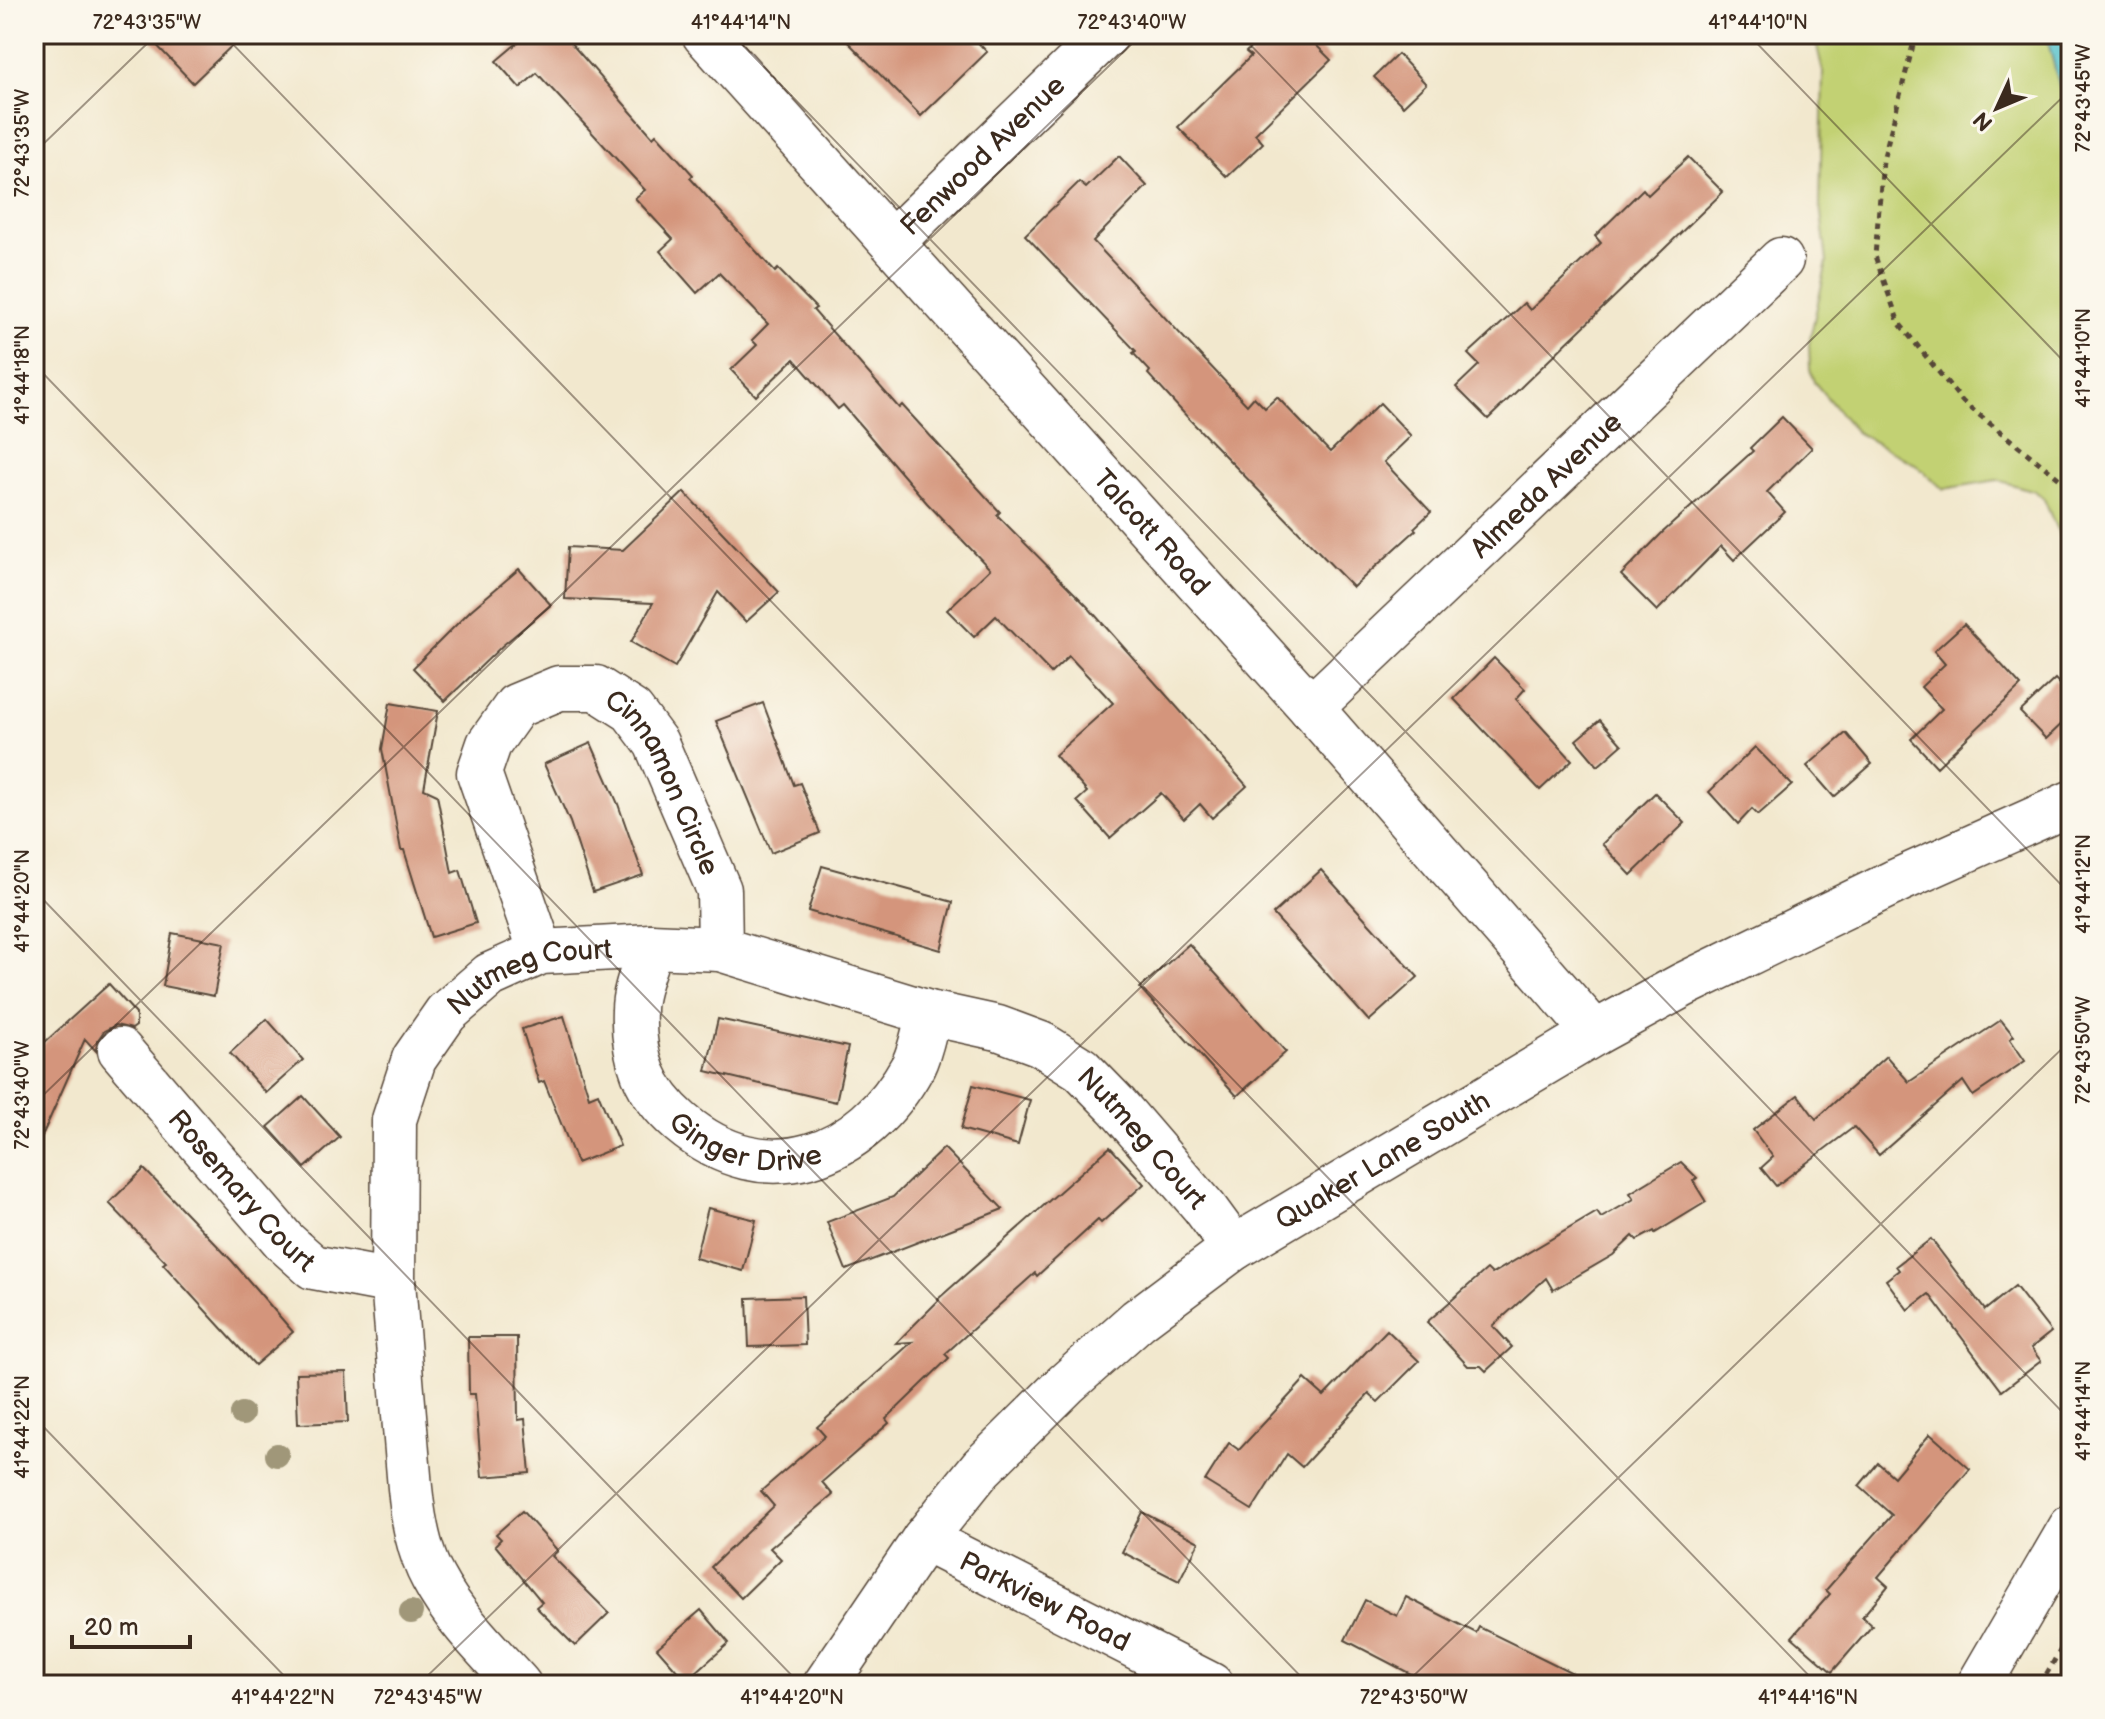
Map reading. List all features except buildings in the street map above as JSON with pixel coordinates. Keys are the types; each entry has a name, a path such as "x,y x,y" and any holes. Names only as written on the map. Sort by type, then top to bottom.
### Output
{"street":[{"name":"Talcott Road","path":"704,34 1311,708 1595,1033"},
{"name":"Fenwood Avenue","path":"893,241 1107,34"},
{"name":"Almeda Avenue","path":"1311,708 1781,260"},
{"name":"Cinnamon Circle","path":"541,952 479,773 489,744 516,706 559,688 596,688 632,711 656,743 719,890 720,949"},
{"name":"Quaker Lane South","path":"825,1685 924,1539 981,1468 1066,1384 1138,1320 1234,1248 1595,1033 1683,985 1785,934 2071,803"},
{"name":"Nutmeg Court","path":"519,1685 456,1613 432,1578 421,1549 410,1488 393,1282 394,1120 414,1059 446,1013 490,975 541,952 651,946 720,949 929,1013 1012,1033 1041,1044 1081,1069 1204,1207 1234,1248"},
{"name":"Ginger Drive","path":"651,946 633,1007 635,1042 643,1078 665,1109 701,1140 736,1156 770,1162 807,1158 839,1143 871,1121 892,1098 914,1063 929,1013"},
{"name":"Rosemary Court","path":"120,1050 285,1242 313,1267 393,1282"},
{"path":"1979,1685 2071,1527"},
{"name":"Parkview Road","path":"924,1539 1211,1685"}],"path":[{"path":"1916,34 1883,160 1875,256 1899,323 1963,402 2071,488"},
{"path":"2040,1685 2071,1632"}],"green space":[{"path":"1817,34 2046,34 2061,92 2071,116 2071,550 2060,537 2044,499 2035,491 1997,480 1944,489 1915,464 1856,432 1814,382 1809,343 1827,262 1820,205 1823,72"}],"water":[{"path":"2046,34 2071,34 2071,116 2061,92"}]}
